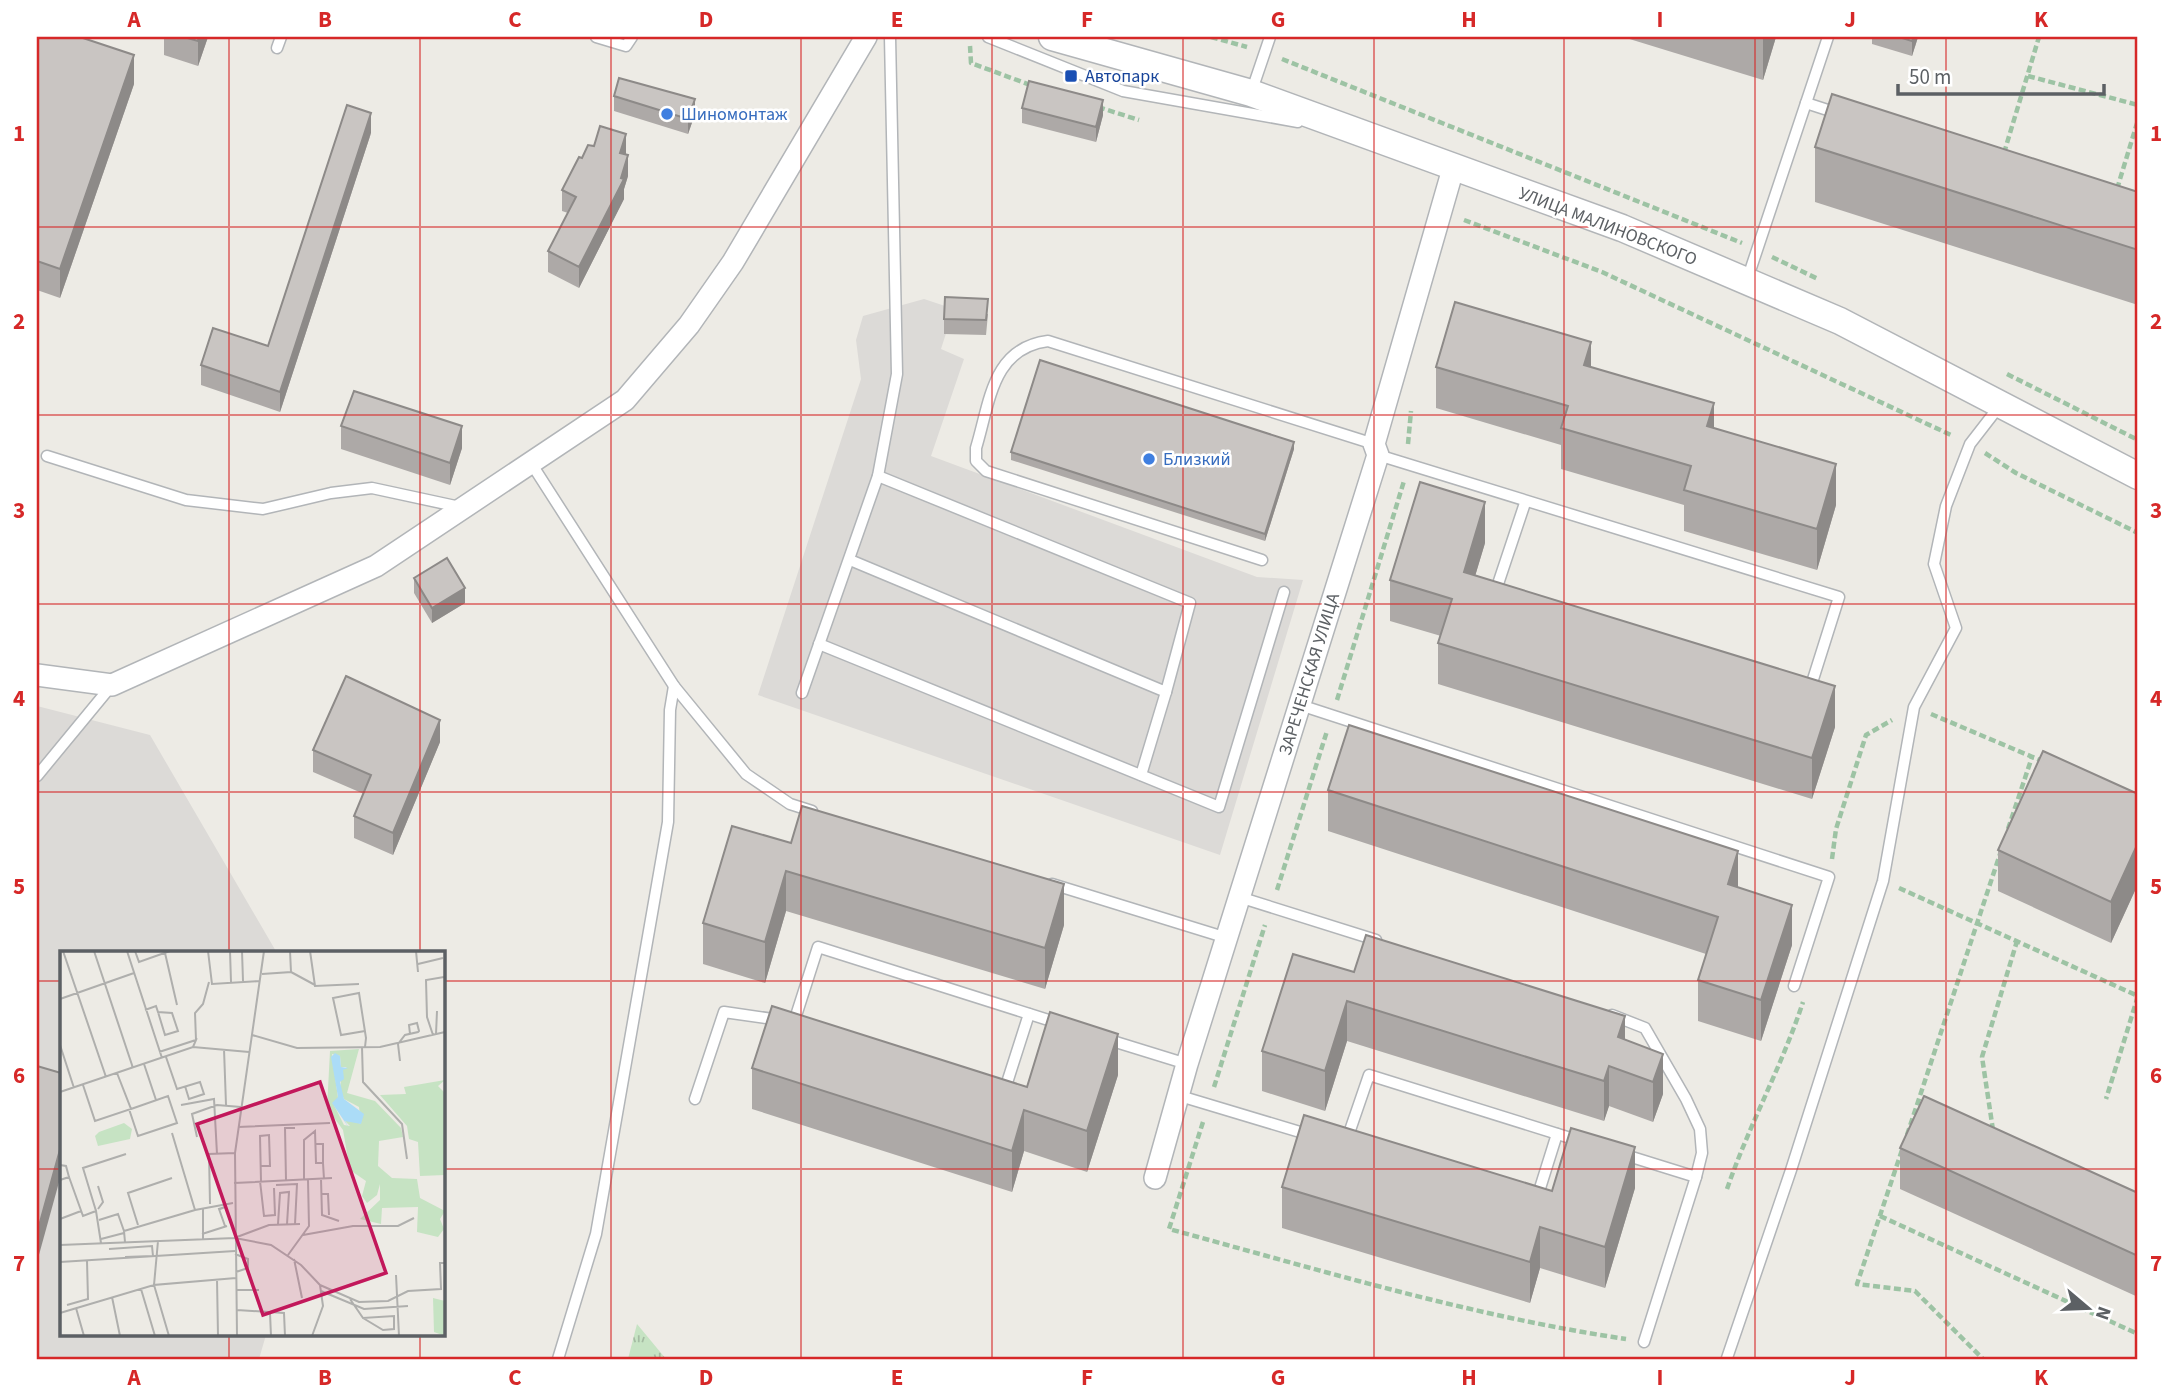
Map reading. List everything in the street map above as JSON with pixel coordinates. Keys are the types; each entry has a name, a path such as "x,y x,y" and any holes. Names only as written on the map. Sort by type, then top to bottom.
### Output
{"street":[{"path":"39,678 112,685 376,566 625,400 689,325 733,262 866,37"},
{"name":"УЛИЦА МАЛИНОВСКОГО","path":"1052,37 1251,93 1453,169 1622,228 1840,321 2138,476"},
{"name":"ЗАРЕЧЕНСКАЯ УЛИЦА","path":"1156,1178 1187,1064 1228,939 1238,897 1300,705 1376,450 1453,169"}],"lane":[{"path":"277,48 281,37"},
{"path":"596,37 626,46 632,37"},
{"path":"802,693 878,475 897,374 890,37"},
{"path":"988,37 1123,91 1353,131"},
{"path":"1251,93 1270,37"},
{"path":"1747,280 1828,37"},
{"path":"1806,103 1858,120"},
{"path":"1262,560 986,471 976,461 976,448 1006,360 1018,349 1048,341 1376,450 1406,464 1525,503 1839,597 1808,696 1795,692"},
{"path":"1727,1358 1791,1170 1883,881 1914,707 1956,628 1934,564 1946,506 1970,444 2001,404"},
{"path":"47,456 186,500 263,509 331,493 372,488 463,508"},
{"path":"531,463 674,686 746,774 790,804 830,816"},
{"path":"878,475 1190,603 1141,775"},
{"path":"1507,601 1494,597 1525,503"},
{"path":"850,561 1166,692"},
{"path":"819,644 1219,807 1284,592"},
{"path":"37,776 112,685"},
{"path":"558,1359 596,1234 666,836 674,686"},
{"path":"1300,705 1829,877 1794,986"},
{"path":"1042,882 1228,939"},
{"path":"1238,897 1389,945"},
{"path":"794,1022 818,947 1068,1027"},
{"path":"1599,1010 1645,1028 1700,1129 1702,1153 1696,1177 1644,1342"},
{"path":"695,1099 724,1012 807,1026"},
{"path":"992,1085 1005,1089 1029,1014"},
{"path":"1095,1035 1187,1064"},
{"path":"1345,1146 1369,1075 1595,1146"},
{"path":"1180,1096 1320,1138"},
{"path":"1522,1201 1534,1205 1557,1134"},
{"path":"1333,1142 1358,1150"},
{"path":"1608,1150 1696,1177"}],"path":[{"path":"2001,166 2039,37"},
{"path":"970,46 971,63 1040,89"},
{"path":"2028,76 2138,105"},
{"path":"1088,105 1139,120"},
{"path":"2116,191 2138,120"},
{"path":"1464,220 1602,272 1970,444 2016,473 2138,533"},
{"path":"1412,403 1403,490 1169,1229 1491,1314 1565,1330 1644,1342"},
{"path":"1829,877 1836,830 1866,736 1914,707 2046,762"},
{"path":"2007,834 2032,757"},
{"path":"1983,1359 1915,1291 1857,1284 2003,847"},
{"path":"1883,881 2138,996 2106,1099"},
{"path":"1993,1130 1982,1057 2017,941"},
{"path":"1727,1189 1744,1142 1786,1054 1806,990"},
{"path":"1919,1097 1932,1102"},
{"path":"1981,1124 2006,1135"},
{"path":"1880,1216 2138,1334"}],"shaded area":[{"path":"924,299 948,307 949,324 941,349 964,359 931,456 1257,577 1303,580 1220,855 758,695 861,379 856,340 863,316"},
{"path":"37,706 150,735 276,951 60,951 60,1336 266,1336 259,1359 37,1359"}],"green space":[{"path":"637,1324 666,1359 628,1359"}],"building":[{"path":"37,37 80,37 134,55 60,269 37,261"},
{"path":"619,78 695,99 688,119 614,96"},
{"path":"1029,81 1103,100 1096,127 1022,108"},
{"path":"1832,94 2138,192 2138,250 1815,147"},
{"path":"347,105 371,113 280,392 201,365 213,328 268,346"},
{"path":"600,126 626,134 620,153 628,155 621,178 624,179 579,267 548,251 576,197 562,190 579,157 582,158 588,145 594,146"},
{"path":"945,297 988,299 986,320 944,319"},
{"path":"1455,302 1591,342 1584,365 1714,403 1707,426 1836,464 1817,529 1684,490 1691,466 1561,428 1568,406 1436,367"},
{"path":"1040,360 1294,442 1265,534 1011,452"},
{"path":"354,391 462,426 450,463 341,426"},
{"path":"1420,482 1485,502 1464,572 1835,686 1812,758 1438,643 1452,599 1390,580"},
{"path":"447,558 465,588 432,608 414,578"},
{"path":"346,676 440,720 393,833 354,816 371,775 313,750"},
{"path":"1349,725 1738,851 1728,884 1792,905 1761,1000 1698,980 1718,917 1328,790"},
{"path":"2043,751 2138,794 2138,843 2111,902 1998,850"},
{"path":"802,806 1064,884 1045,948 786,871 765,942 703,923 732,826 791,843"},
{"path":"1366,935 1625,1016 1618,1037 1663,1054 1653,1082 1609,1066 1604,1081 1347,1001 1325,1071 1262,1051 1293,954 1354,972"},
{"path":"772,1006 1027,1087 1050,1012 1118,1034 1087,1131 1024,1110 1012,1151 752,1068"},
{"path":"37,1066 60,1073 60,1150 37,1233"},
{"path":"1924,1096 2138,1193 2138,1256 1900,1148"},
{"path":"1304,1115 1552,1191 1571,1128 1635,1147 1605,1247 1540,1227 1530,1262 1282,1187"}],"place":[{"name":"Автопарк","path":"1071,76"},
{"name":"Шиномонтаж","path":"667,114"},
{"name":"Близкий","path":"1149,459"}]}
